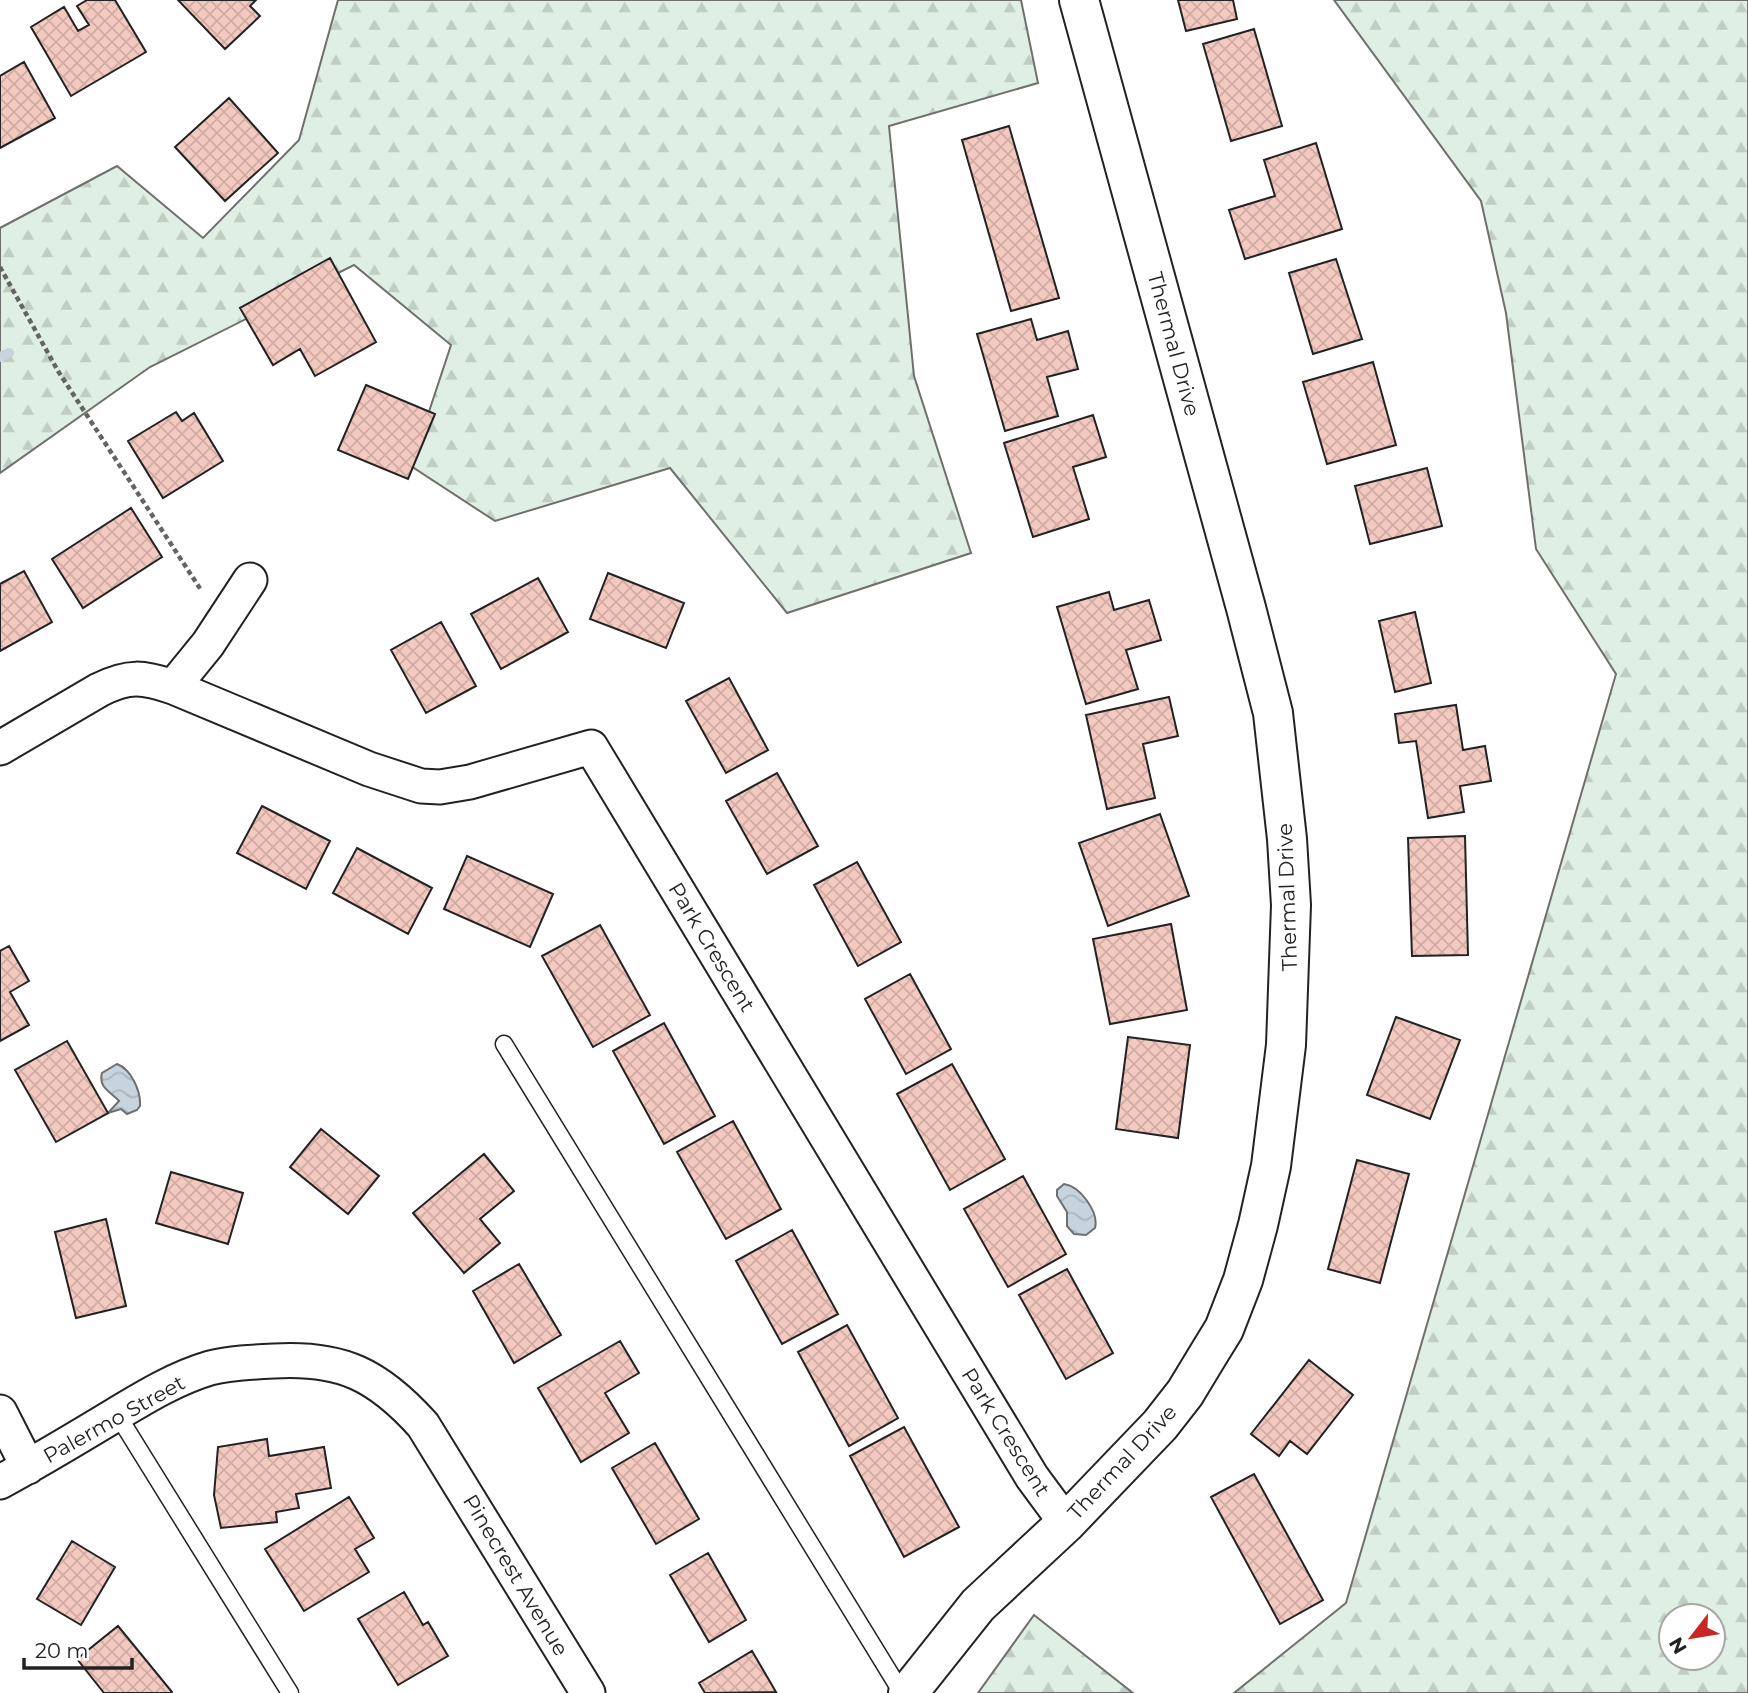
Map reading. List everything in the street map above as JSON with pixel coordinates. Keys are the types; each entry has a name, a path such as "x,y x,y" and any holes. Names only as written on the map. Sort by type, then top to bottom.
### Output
{"street":[{"name":"Thermal Drive","path":"908,1693 978,1605 1066,1522 1160,1425 1185,1393 1224,1329 1243,1280 1271,1166 1286,1045 1291,905 1284,804 1273,713 1079,0"},
{"path":"173,687 193,665 250,580"},
{"name":"Park Crescent","path":"0,748 114,682 134,678 149,679 173,687 369,769 421,786 440,787 470,782 590,747 1032,1477 1066,1522"},
{"name":"Palermo Street","path":"14,1475 166,1386 210,1368 250,1362 311,1360 356,1372 377,1382 399,1398 423,1425 444,1457"},
{"path":"0,1412 14,1475"},
{"name":"Pinecrest Avenue","path":"444,1457 588,1693"}],"lane":[{"path":"504,1044 902,1693"},
{"path":"117,1414 290,1693"}],"path":[{"path":"0,267 58,372 222,622"}],"green space":[{"path":"338,0 1021,0 1038,83 889,126 914,376 971,553 787,613 670,468 495,521 411,466 451,345 354,265 150,367 0,473 0,228 117,166 203,238 299,140"},
{"path":"1334,0 1748,0 1748,1693 1234,1693 1346,1603 1616,674 1536,549 1506,313 1481,201"},
{"path":"1034,1615 1133,1693 978,1693"}],"water":[{"path":"117,1064 131,1076 139,1094 140,1106 127,1114 121,1109 108,1113 119,1101 106,1089 101,1078 102,1073"},
{"path":"1064,1184 1076,1189 1091,1208 1095,1228 1086,1235 1074,1234 1067,1226 1067,1212 1057,1196 1057,1190"}],"building":[{"path":"87,0 115,0 146,52 71,96 31,27 64,7 78,31 89,25 77,6"},
{"path":"178,0 256,0 250,6 260,16 225,49"},
{"path":"1178,0 1233,0 1237,19 1186,31"},
{"path":"1254,29 1282,126 1231,141 1203,44"},
{"path":"24,62 55,118 0,148 0,76"},
{"path":"229,98 278,153 225,201 175,147"},
{"path":"1009,126 1059,298 1011,311 962,140"},
{"path":"1316,143 1342,229 1245,259 1229,210 1275,196 1264,160"},
{"path":"330,258 376,342 315,376 300,349 273,365 240,308"},
{"path":"1336,259 1362,339 1313,354 1289,273"},
{"path":"1031,319 1037,340 1068,331 1078,369 1047,377 1058,416 1005,431 977,334"},
{"path":"1373,362 1396,445 1327,464 1303,382"},
{"path":"366,385 435,414 408,479 338,450"},
{"path":"176,412 182,421 194,413 223,461 163,498 128,441"},
{"path":"1093,415 1106,457 1073,467 1089,519 1033,537 1004,443"},
{"path":"1427,468 1442,526 1370,544 1355,486"},
{"path":"131,508 162,557 83,608 52,559"},
{"path":"24,571 52,622 0,651 0,584"},
{"path":"608,573 684,603 666,648 590,619"},
{"path":"538,578 568,632 501,669 471,614"},
{"path":"1109,592 1114,610 1149,600 1161,640 1126,650 1138,689 1086,704 1057,607"},
{"path":"1415,612 1431,683 1395,692 1379,621"},
{"path":"441,622 476,686 426,713 391,650"},
{"path":"729,678 768,750 726,773 686,701"},
{"path":"1169,697 1178,736 1143,744 1155,798 1107,809 1086,715"},
{"path":"1456,705 1463,750 1485,746 1491,781 1460,786 1464,812 1428,818 1416,741 1399,743 1395,714"},
{"path":"777,773 818,846 767,874 726,801"},
{"path":"262,806 330,841 306,889 237,853"},
{"path":"1160,814 1189,896 1108,926 1079,843"},
{"path":"1465,836 1468,955 1412,956 1408,838"},
{"path":"357,848 432,888 408,934 333,893"},
{"path":"467,856 553,894 530,947 444,909"},
{"path":"857,862 901,942 858,966 814,885"},
{"path":"1171,924 1187,1010 1110,1024 1093,939"},
{"path":"600,925 650,1015 593,1047 542,956"},
{"path":"9,946 29,981 10,992 29,1025 0,1041 0,951"},
{"path":"910,974 951,1049 906,1074 865,999"},
{"path":"1396,1017 1460,1040 1430,1119 1367,1095"},
{"path":"664,1023 715,1116 664,1144 613,1051"},
{"path":"1128,1037 1190,1045 1178,1138 1116,1129"},
{"path":"67,1041 108,1113 56,1142 15,1070"},
{"path":"952,1064 1005,1159 950,1190 897,1094"},
{"path":"733,1121 781,1209 726,1239 677,1152"},
{"path":"321,1129 379,1176 348,1214 290,1167"},
{"path":"484,1154 514,1191 480,1219 500,1243 464,1273 413,1213"},
{"path":"1357,1160 1409,1174 1380,1283 1328,1269"},
{"path":"171,1172 243,1193 228,1244 156,1223"},
{"path":"1023,1176 1066,1254 1008,1287 964,1209"},
{"path":"106,1219 126,1306 76,1318 55,1232"},
{"path":"792,1230 838,1314 782,1344 736,1261"},
{"path":"519,1264 561,1335 514,1363 473,1291"},
{"path":"1067,1269 1113,1353 1066,1379 1019,1295"},
{"path":"847,1325 898,1418 849,1446 798,1352"},
{"path":"620,1341 639,1373 605,1393 629,1433 581,1462 538,1388"},
{"path":"1309,1360 1353,1395 1307,1454 1290,1441 1279,1456 1251,1434"},
{"path":"904,1427 959,1527 904,1557 850,1456"},
{"path":"267,1439 269,1456 324,1447 331,1488 296,1494 299,1508 276,1512 277,1522 221,1528 214,1495 218,1447"},
{"path":"655,1443 699,1519 656,1544 612,1468"},
{"path":"1254,1474 1323,1600 1280,1624 1211,1497"},
{"path":"349,1497 374,1538 355,1549 369,1572 304,1611 265,1549"},
{"path":"72,1541 115,1567 81,1625 37,1599"},
{"path":"708,1553 746,1620 709,1642 670,1575"},
{"path":"404,1592 423,1625 428,1622 448,1656 398,1685 358,1619"},
{"path":"118,1626 171,1693 104,1693 77,1659"},
{"path":"752,1651 776,1692 705,1693 699,1683"}],"waterway":[{"path":"0,357 9,353"}]}
